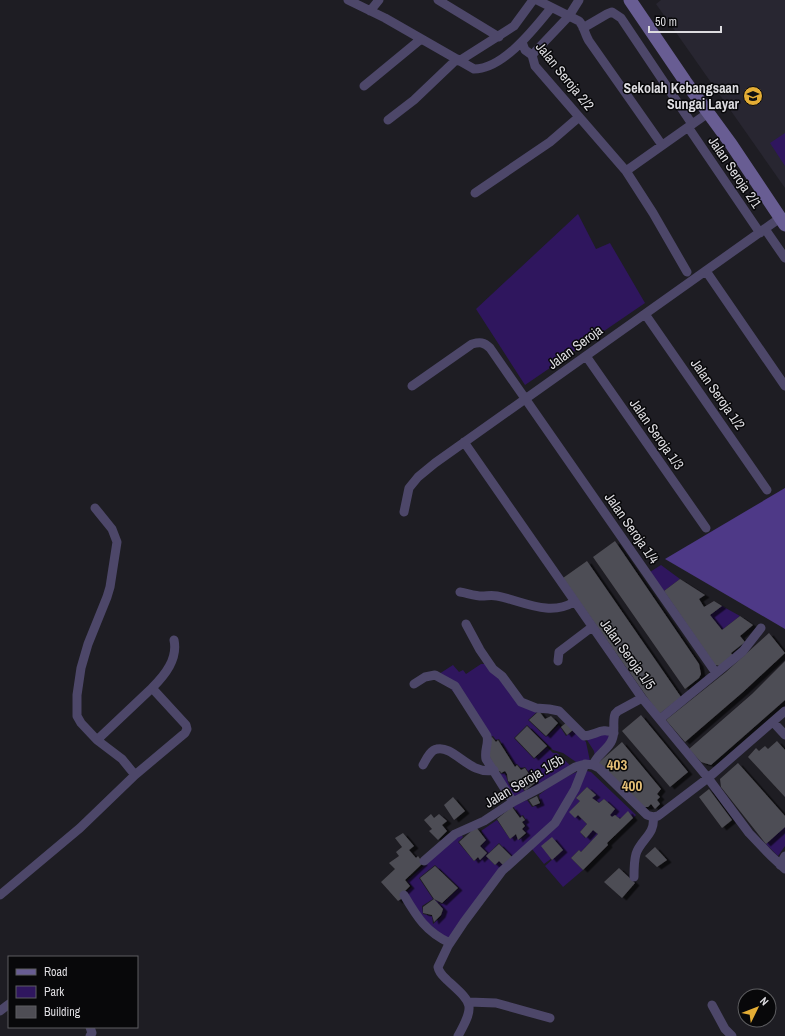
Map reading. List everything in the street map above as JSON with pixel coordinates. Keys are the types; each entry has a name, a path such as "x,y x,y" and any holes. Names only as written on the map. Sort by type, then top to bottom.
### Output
{"main road":[{"path":"630,0 731,144 783,222"}],"street":[{"name":"Jalan Seroja 2/2","path":"348,0 474,69 481,69 498,60 524,40"},
{"path":"370,11 378,0"},
{"path":"438,0 499,37"},
{"path":"388,120 414,100 458,60 499,37 514,26 533,0"},
{"path":"537,0 579,21 589,41 662,145"},
{"path":"532,55 569,16 579,0"},
{"path":"514,26 524,40 551,8"},
{"name":"Jalan Seroja 2/1","path":"583,28 612,12 621,18 690,125 763,231 785,258"},
{"path":"364,86 421,39"},
{"name":"Jalan Seroja 2/2","path":"524,40 525,50 532,55 535,66 626,171 650,207 687,272"},
{"path":"626,171 708,112"},
{"path":"475,193 550,142 579,117"},
{"name":"Jalan Seroja","path":"404,512 407,493 411,484 435,463 763,231 783,222"},
{"path":"706,271 785,386"},
{"name":"Jalan Seroja 1/2","path":"645,314 767,490"},
{"name":"Jalan Seroja 1/4","path":"412,386 472,344 480,342 486,343 716,673"},
{"name":"Jalan Seroja 1/3","path":"586,356 706,528"},
{"name":"Jalan Seroja 1/5","path":"464,442 642,698 708,778 749,832 782,867"},
{"path":"95,508 112,529 117,542 110,587 83,658 77,696 77,716 97,740 122,759 135,775"},
{"path":"460,592 481,596 499,596 533,606 550,609 565,607 574,602"},
{"path":"466,624 480,650 493,669 502,676 521,702 536,708 549,708 559,711 584,736 595,734 602,730 614,733"},
{"path":"558,661 559,652 592,627"},
{"path":"660,719 743,651 761,628"},
{"path":"97,740 152,688 169,668 175,646 174,640"},
{"path":"414,684 425,677 435,675 455,686 487,736 488,741 485,754 486,759 513,802"},
{"path":"0,895 80,828 135,775 185,734 187,730 186,725 152,688"},
{"path":"458,1036 468,1019 470,1006 468,1002 440,973 438,967 450,943 502,871 549,831 555,824 589,764 613,738 615,714 642,698"},
{"path":"589,764 598,768 647,815 653,817 658,816 708,778 785,711"},
{"path":"773,722 785,735"},
{"path":"423,766 432,751 436,749 443,749 480,770 486,772 494,770"},
{"name":"Jalan Seroja 1/5b","path":"424,861 455,834 484,821 513,802 544,786 575,766 589,764"},
{"path":"634,877 636,854 640,845 647,838 654,824 653,817"},
{"path":"782,867 785,856"},
{"path":"404,895 421,922 440,939 450,943"},
{"path":"468,1002 496,1003 550,1018"},
{"path":"712,1005 725,1029 732,1036"}],"shaded area":[{"name":"Sekolah Kebangsaan Sungai Layar","path":"661,0 785,0 785,188 656,4"},
{"path":"785,488 785,629 665,559"}],"green space":[{"path":"785,133 785,166 770,143"},
{"path":"578,214 596,249 610,243 645,303 525,385 476,309"},
{"path":"661,565 680,579 664,591 650,572"},
{"path":"722,606 740,616 722,630 710,615"},
{"path":"481,664 485,664 538,711 528,720 546,737 559,725 566,736 573,731 576,731 586,742 590,761 576,762 563,753 553,750 527,725 514,738 534,759 547,747 553,753 557,753 572,767 516,798 510,794 498,774 505,773 509,785 519,784 525,792 537,783 525,767 521,768 517,764 515,765 499,739 496,740 493,736 490,737 439,674 453,665 459,672 463,670 466,674"},
{"path":"608,732 609,738 595,757 594,751 587,740"},
{"path":"581,770 563,810 511,861 450,942 438,935 404,894 412,887 407,881 460,833 463,837 458,842 474,861 478,858 480,860 487,853 481,846 486,840 481,831 497,820 510,839 515,835 519,840 527,834 523,829 526,826 523,822 526,820 523,815 520,817 513,806 527,800 532,807 541,804 539,795 557,781","holes":["499,843 512,857 503,865 499,861 495,865 486,856","435,865 459,888 442,904 435,900 443,909 441,917 433,924 432,916 423,914 422,906 433,899 419,878"]},
{"path":"587,771 591,772 636,815 633,818 628,812 620,819 615,815 612,817 610,815 615,809 604,799 599,803 592,798 595,794 587,787 576,798 580,801 570,812 578,815 587,824 580,832 585,838 593,830 598,834 581,852 579,850 571,858 583,870 563,887 545,866 563,850 544,864 532,849"},
{"path":"785,827 785,846 778,856 766,844"}],"building":[{"path":"615,541 699,664 701,674 699,678 685,689 593,557"},
{"path":"587,561 681,697 659,714 563,578"},
{"path":"680,579 705,595 699,599 704,607 714,601 722,606 710,615 722,630 740,616 753,625 740,636 745,642 731,653 733,656 722,666 715,665 664,591"},
{"path":"769,633 785,653 743,692 685,742 666,720 726,672"},
{"path":"785,661 785,700 711,765 701,762 689,749 752,694"},
{"path":"539,711 545,719 551,716 558,723 546,736 529,720"},
{"path":"641,715 688,772 670,787 622,731"},
{"path":"568,721 574,729 567,735 561,727"},
{"path":"527,726 547,746 534,758 515,738"},
{"path":"492,737 496,742 498,740 515,767 517,765 521,770 525,768 535,783 525,791 520,783 514,784 508,781 505,771 501,773 500,771 498,772 487,752 489,739"},
{"path":"777,741 785,750 785,797 748,757 756,748 759,751 765,746 768,749"},
{"path":"622,742 661,789 657,794 660,797 657,800 660,804 655,809 651,804 648,807 641,807 597,764"},
{"path":"738,763 785,816 785,827 766,844 721,787 720,779"},
{"path":"587,787 596,795 592,798 599,803 604,799 615,809 610,815 612,817 615,815 620,819 628,811 633,818 607,843 608,845 583,870 571,858 579,850 581,852 598,834 593,830 586,838 580,832 587,824 578,815 575,818 569,812 580,801 576,798"},
{"path":"709,789 732,820 722,828 699,797"},
{"path":"537,796 540,803 533,806 529,800"},
{"path":"453,797 465,811 454,820 444,805"},
{"path":"512,807 520,818 522,816 525,820 522,822 525,826 522,829 526,833 518,840 516,834 510,839 497,819"},
{"path":"431,814 434,818 439,814 447,821 442,825 447,831 438,840 429,831 432,829 424,820"},
{"path":"476,827 486,840 480,846 487,853 480,860 478,857 474,861 459,842"},
{"path":"403,833 414,846 409,850 416,858 418,856 423,863 405,880 410,886 402,894 404,897 398,901 381,882 395,869 389,863 399,856 396,852 402,847 395,838"},
{"path":"552,837 563,850 552,860 541,846"},
{"path":"499,844 512,857 503,865 499,861 495,865 486,856"},
{"path":"655,847 667,860 657,867 645,856"},
{"path":"435,866 458,888 442,903 434,899 420,878"},
{"path":"619,868 635,883 622,898 604,882"},
{"path":"434,899 443,909 441,915 434,922 432,915 423,913 423,907"}],"place":[{"name":"Sekolah Kebangsaan Sungai Layar","path":"753,96"}],"district":[{"name":"403","path":"617,765"},
{"name":"400","path":"632,786"}]}
